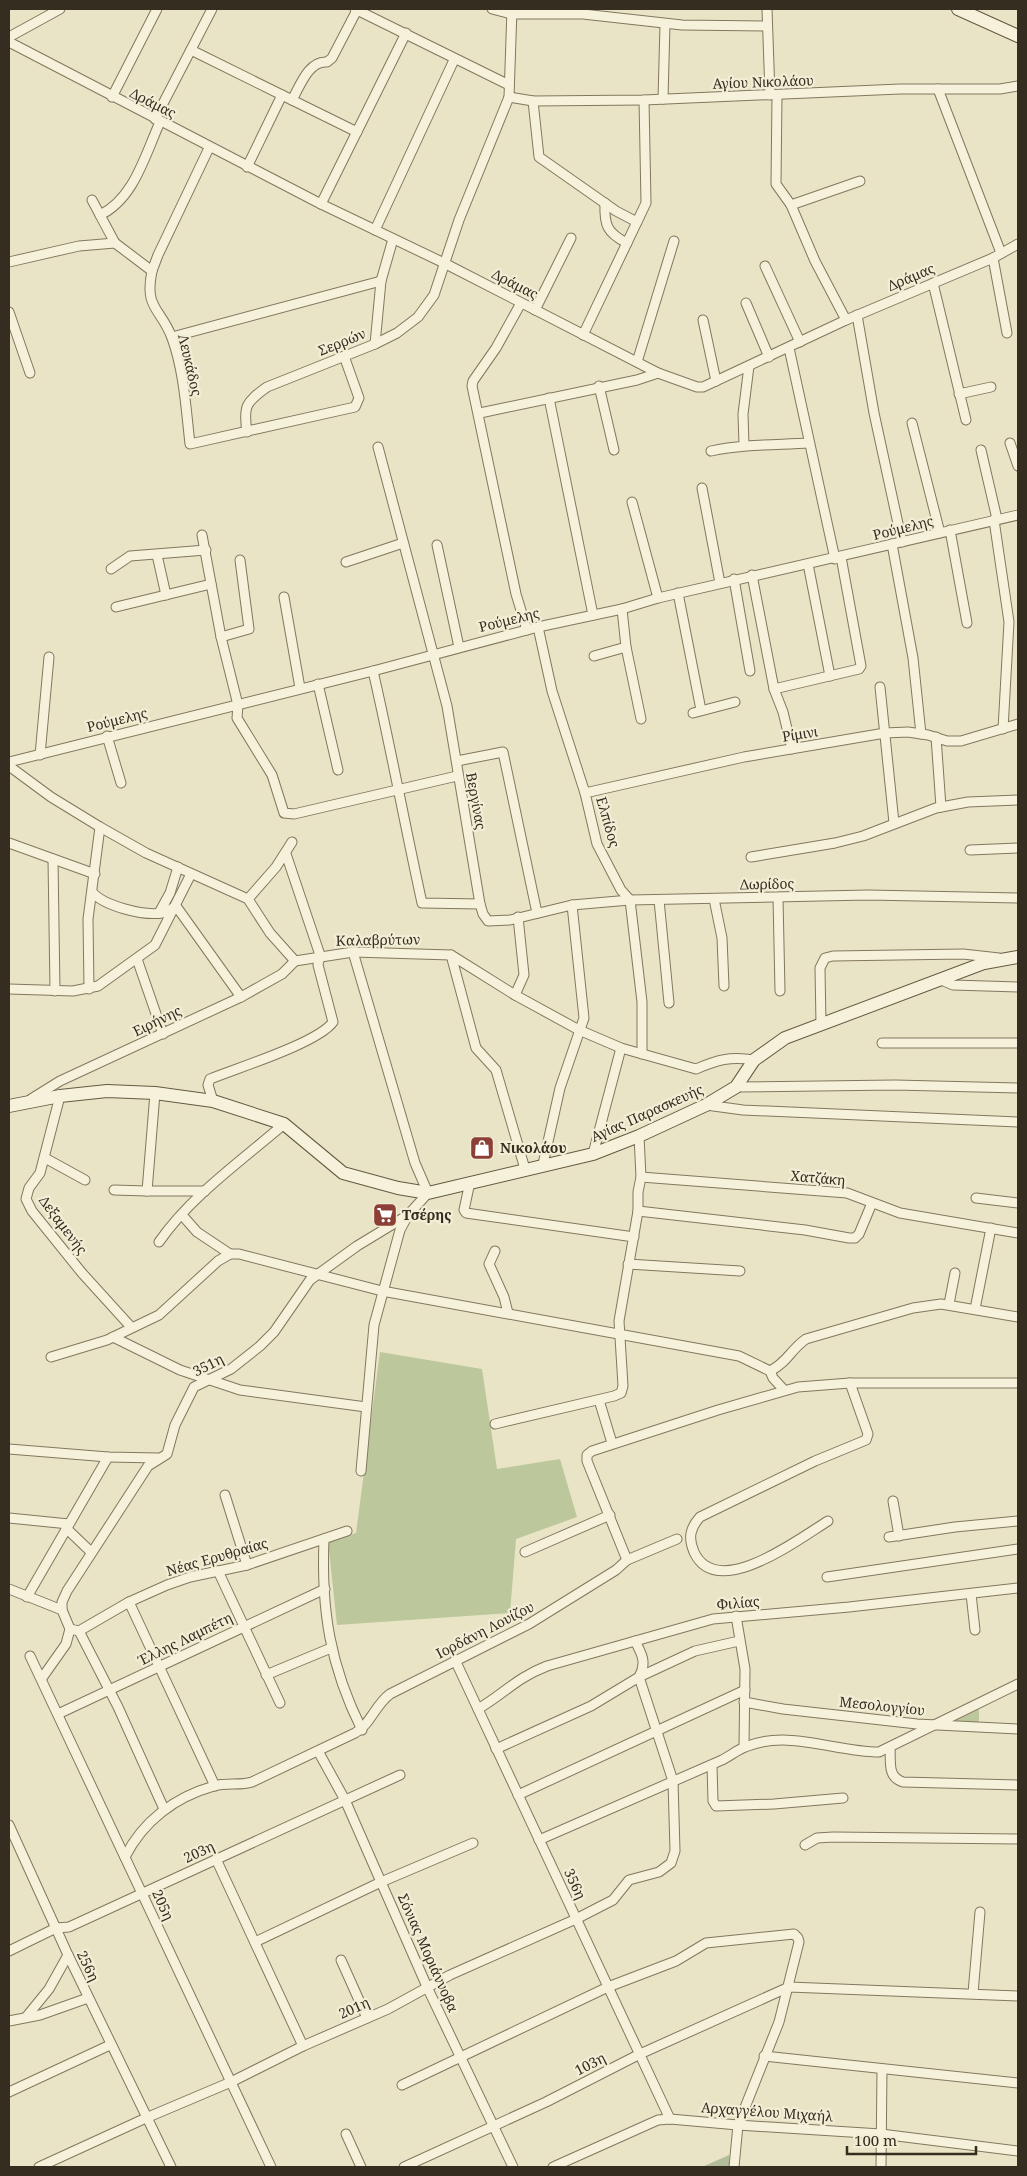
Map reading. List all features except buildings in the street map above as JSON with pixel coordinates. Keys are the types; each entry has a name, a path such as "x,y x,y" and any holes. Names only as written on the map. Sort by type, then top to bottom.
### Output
{"street":[{"path":"9,37 60,9"},
{"path":"112,97 158,9"},
{"path":"100,215 119,204 130,186 157,120 190,50 212,9"},
{"path":"292,100 314,64 327,62 332,58 356,9 406,33 454,60 509,86"},
{"path":"492,9 626,17 665,24 767,26"},
{"path":"767,9 774,95 775,180 791,206 815,261 846,320"},
{"path":"958,9 1018,36"},
{"path":"509,98 512,11"},
{"path":"663,99 665,24"},
{"path":"321,204 406,33"},
{"name":"Δράμας","path":"9,42 210,148 444,263 658,373 697,387 703,387 857,315 997,255 1018,244"},
{"path":"190,50 357,132"},
{"path":"375,230 454,60"},
{"name":"Αγίου Νικολάου","path":"509,98 533,101 644,100 938,89 1000,89 1018,86"},
{"path":"938,89 997,255 1007,332"},
{"path":"247,166 282,95"},
{"name":"Σερρών","path":"247,432 244,413 247,405 267,387 375,344 397,333 422,312 434,295 444,263 509,98"},
{"path":"583,335 646,203 644,100"},
{"path":"533,101 539,157 605,203 637,222"},
{"name":"Λευκάδος","path":"210,148 158,254 152,271 149,293 156,312 172,337 182,379 190,444 247,432"},
{"path":"791,206 860,181"},
{"path":"92,200 115,244 152,271"},
{"path":"605,203 607,230 627,243"},
{"path":"535,310 572,238"},
{"path":"375,344 381,281 393,239"},
{"path":"637,362 674,241"},
{"path":"9,262 79,246 115,244"},
{"path":"765,266 800,342"},
{"path":"172,337 381,281"},
{"path":"933,283 966,420"},
{"path":"522,303 496,348 473,381 472,386 480,413 512,576 527,630"},
{"path":"746,303 770,357"},
{"path":"9,312 30,373"},
{"path":"857,315 874,413 902,542"},
{"path":"703,320 716,381"},
{"path":"774,689 859,669 862,662 809,443 789,348"},
{"path":"247,432 355,407 359,398 344,356"},
{"path":"744,445 743,414 749,366"},
{"path":"480,413 599,386 637,380 658,373"},
{"path":"599,386 614,450"},
{"path":"959,394 991,387"},
{"path":"548,398 594,615"},
{"path":"912,423 940,533"},
{"path":"711,451 744,445 809,443"},
{"path":"1010,443 1018,466"},
{"name":"Βεργίνας","path":"378,447 447,706 457,761 457,776 480,904 483,914 488,921 495,922 518,917"},
{"path":"981,450 995,520 1009,622 1003,729"},
{"path":"702,488 720,583"},
{"path":"632,502 658,598"},
{"name":"Ρούμελης","path":"9,762 373,671 538,627 622,609 734,579 838,558 1018,515"},
{"path":"950,530 967,623"},
{"path":"202,535 221,637 238,705 237,718 272,775 284,813 294,814 457,776"},
{"path":"346,562 403,543"},
{"path":"892,544 913,658 920,734"},
{"path":"437,545 459,647"},
{"path":"111,569 130,556 206,550"},
{"path":"157,555 166,595"},
{"path":"221,637 249,629 240,560"},
{"path":"808,564 830,676"},
{"path":"752,575 774,689 783,712 792,749"},
{"path":"734,579 750,671"},
{"path":"116,607 211,584"},
{"path":"678,593 697,712 735,702"},
{"path":"284,597 300,688"},
{"path":"622,609 626,647 641,719"},
{"name":"Ελπίδος","path":"538,627 552,691 585,793 597,844 621,890 630,900 642,1002 642,1054"},
{"path":"594,656 626,647"},
{"path":"40,755 48,658"},
{"path":"373,671 397,774 404,829 422,903 480,904"},
{"path":"318,684 338,770"},
{"path":"880,687 894,823"},
{"name":"Ρίμινι","path":"585,793 744,757 885,733 920,734 947,741 961,741 1018,724"},
{"path":"107,736 121,783"},
{"path":"936,737 941,807"},
{"path":"457,761 503,752 536,914"},
{"path":"9,766 51,797 100,828 191,874 235,891 248,899 270,933 295,960"},
{"path":"751,857 835,843 941,807 968,802 1018,800"},
{"path":"89,989 88,919 100,828"},
{"path":"248,899 286,854 292,842"},
{"path":"9,843 94,874"},
{"path":"970,850 1018,848"},
{"path":"213,1101 208,1085 210,1079 299,1043 329,1027 333,1016 319,970 320,955 286,854"},
{"path":"54,860 55,991"},
{"path":"159,913 170,894 178,867"},
{"path":"9,989 55,991 89,989 98,986 155,945 191,874"},
{"path":"92,892 101,901 115,906 159,913 176,906"},
{"name":"Δωρίδος","path":"518,917 572,905 630,900 868,895 1018,898"},
{"path":"778,898 780,991"},
{"path":"714,899 722,938 724,986"},
{"path":"659,900 669,1003"},
{"path":"543,1164 560,1088 584,1018 572,905"},
{"path":"176,906 241,997"},
{"path":"514,995 524,975 518,917"},
{"path":"353,952 415,1163 428,1193"},
{"name":"Καλαβρύτων","path":"295,960 320,955 353,952 452,955"},
{"path":"821,1024 820,968 825,958 833,956 963,954 1001,959"},
{"path":"452,955 514,995 579,1030 621,1048 696,1069 718,1059 737,1058 754,1060"},
{"path":"452,955 476,1048 496,1070 525,1169"},
{"name":"Αγίας Παρασκευής","path":"9,1106 60,1096 102,1092 155,1093 213,1101 284,1124 343,1173 398,1188 428,1193 543,1164 593,1154 639,1136 706,1105 736,1087 754,1060 785,1038 939,979 1001,959 1018,957"},
{"path":"137,959 162,1034"},
{"name":"Ειρήνης","path":"28,1101 60,1081 241,997 282,974 295,960"},
{"path":"939,979 953,985 1018,987"},
{"path":"882,1044 1018,1043"},
{"path":"593,1154 621,1048"},
{"path":"736,1087 895,1086 1018,1088"},
{"path":"147,1191 155,1093"},
{"name":"Δεξαμενής","path":"60,1096 40,1173 27,1194 28,1206 82,1273 131,1327"},
{"path":"706,1105 753,1110 1018,1122"},
{"path":"159,1242 205,1191 284,1124"},
{"path":"495,1424 599,1400 621,1393 623,1386 619,1321 638,1211 638,1192 641,1177 639,1136"},
{"path":"45,1158 84,1180"},
{"name":"Χατζάκη","path":"641,1177 847,1194 900,1213 1018,1233"},
{"path":"470,1182 464,1210 470,1214 634,1236"},
{"path":"114,1190 205,1191"},
{"name":"351η","path":"62,1610 64,1597 148,1466 169,1451 175,1425 194,1387 231,1369 268,1338 306,1284 315,1276 408,1215 428,1193"},
{"path":"976,1198 1018,1203"},
{"path":"638,1211 805,1230 855,1238 859,1234 872,1203"},
{"path":"182,1215 197,1232 230,1254 250,1256 315,1276 382,1291 621,1334 665,1345 739,1356 770,1371 773,1378 784,1390"},
{"path":"361,1471 374,1325 400,1230 408,1215"},
{"path":"974,1309 991,1228"},
{"path":"495,1251 489,1264 504,1297 508,1314"},
{"path":"51,1357 113,1337 164,1312 191,1284 218,1261 230,1254"},
{"path":"628,1264 740,1272"},
{"path":"949,1304 955,1273"},
{"path":"770,1371 786,1362 798,1344 806,1339 913,1308 949,1304 1018,1317"},
{"path":"113,1337 180,1370 208,1380 262,1394 366,1407"},
{"path":"828,1521 753,1564 731,1572 721,1572 710,1567 697,1557 691,1544 690,1533 700,1517 815,1461 866,1440 868,1434 850,1383"},
{"path":"627,1560 587,1461 588,1454 592,1451 612,1443 784,1390 825,1384 850,1383 1018,1383"},
{"path":"599,1400 612,1443"},
{"path":"9,1449 108,1458 159,1458"},
{"path":"27,1597 108,1458"},
{"path":"225,1494 247,1565"},
{"path":"893,1501 899,1536"},
{"path":"525,1552 610,1515"},
{"path":"9,1518 68,1526 92,1552"},
{"path":"889,1538 1018,1521"},
{"name":"Νέας Ερυθραίας","path":"74,1630 129,1602 190,1577 247,1565 347,1531"},
{"path":"126,1858 136,1838 164,1809 215,1786 242,1785 252,1782 362,1730 346,1697 331,1648 326,1622 323,1574 324,1539"},
{"name":"Ιορδάνη Λουίζου","path":"362,1730 378,1706 390,1694 529,1624 616,1570 627,1560 677,1539"},
{"path":"827,1577 1018,1549"},
{"path":"218,1572 242,1627 280,1703"},
{"name":"Φιλίας","path":"478,1709 495,1699 526,1674 586,1654 713,1619 849,1607 1018,1588"},
{"path":"9,1589 62,1610 109,1690 164,1809"},
{"name":"Έλλης Λαμπέτη","path":"58,1714 325,1589"},
{"path":"971,1594 975,1630"},
{"path":"129,1602 215,1786"},
{"path":"736,1616 739,1641 744,1658 744,1747"},
{"path":"42,1678 74,1630"},
{"path":"635,1641 644,1660 643,1669 639,1677 673,1781"},
{"path":"496,1749 592,1706 639,1677 695,1651 739,1641"},
{"path":"266,1675 331,1648"},
{"name":"205η","path":"30,1656 271,2167"},
{"name":"356η","path":"455,1660 670,2119"},
{"path":"539,1840 712,1765 744,1747 777,1740 796,1741 866,1752 879,1752 940,1724 1018,1684"},
{"path":"518,1795 658,1732 745,1690"},
{"name":"Μεσολογγίου","path":"744,1702 791,1710 917,1724 1018,1729"},
{"path":"890,1747 892,1776 896,1780 904,1782 1018,1785"},
{"name":"Σόνιας Μοριάννοβα","path":"318,1751 345,1800 428,1988 513,2167"},
{"path":"712,1765 713,1801 716,1806 774,1804 843,1798"},
{"name":"203η","path":"9,1951 56,1928 69,1927 143,1894 400,1775"},
{"name":"201η","path":"38,2167 231,2082 303,2046 367,2018 450,1975 576,1919 613,1900 629,1880 659,1872 672,1863 674,1851 673,1781"},
{"name":"256η","path":"9,1825 110,2045 171,2167"},
{"path":"805,1845 818,1838 833,1837 1018,1839"},
{"path":"255,1942 381,1882 473,1843"},
{"path":"216,1859 303,2046"},
{"path":"973,1993 980,1912"},
{"path":"402,2085 608,1987 676,1961 706,1943 794,1934 800,1942 789,1986 778,2022 738,2126 734,2167"},
{"path":"27,2016 57,1977 68,1955"},
{"path":"341,1960 367,2018"},
{"path":"789,1986 1018,1996"},
{"name":"103η","path":"404,2167 494,2126 640,2054 789,1986"},
{"path":"9,2021 88,1998"},
{"path":"9,2092 110,2045"},
{"path":"764,2056 1018,2083"},
{"path":"881,2167 882,2069"},
{"name":"Αρχαγγέλου Μιχαήλ","path":"553,2167 658,2120 670,2119 738,2126 881,2134 1018,2151"},
{"path":"346,2134 361,2167"}],"green space":[{"path":"380,1352 482,1369 497,1469 560,1459 577,1517 516,1539 510,1613 337,1625 328,1541 356,1533"},
{"path":"979,1708 979,1724 952,1722"},
{"path":"729,2155 729,2167 702,2167"}],"place":[{"name":"Νικολάου","path":"482,1148"},
{"name":"Τσέρης","path":"385,1215"}]}
